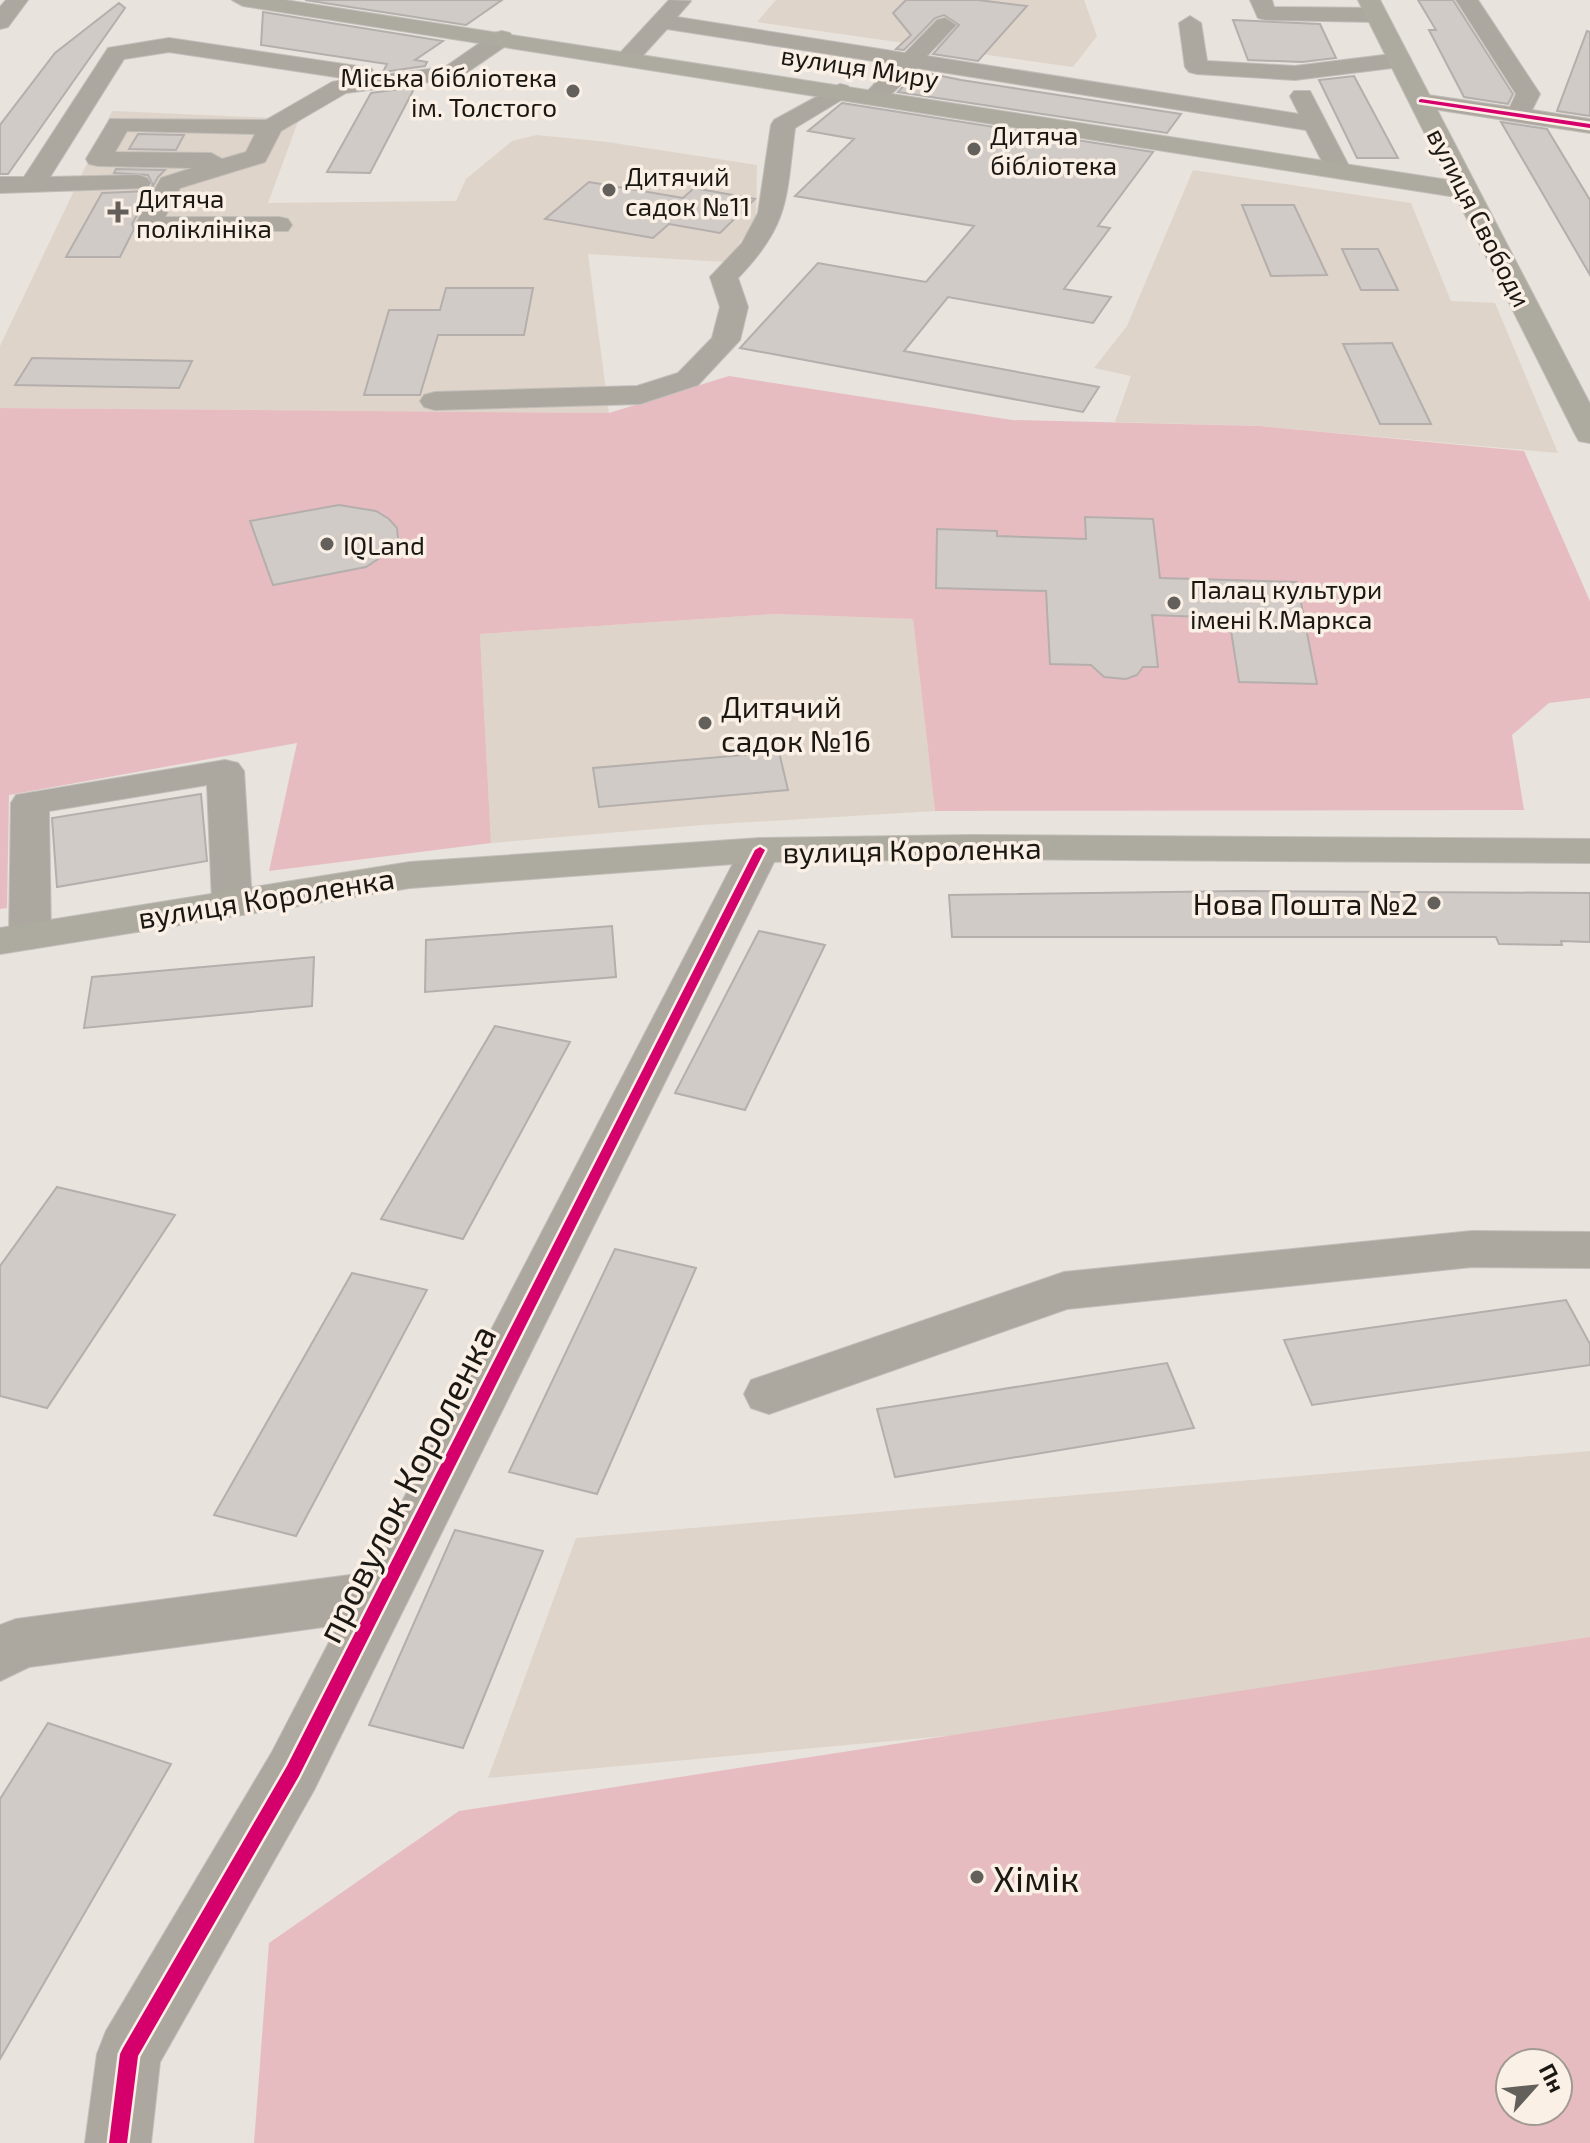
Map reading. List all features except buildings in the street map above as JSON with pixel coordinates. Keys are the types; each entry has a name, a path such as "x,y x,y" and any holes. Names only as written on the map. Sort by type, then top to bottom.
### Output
{"main road":[{"name":"вулиця Миру","path":"243,0 875,96 1467,191"},
{"name":"вулиця Свободи","path":"1372,7 1467,191 1581,400 1590,434"},
{"name":"вулиця Короленка","path":"15,938 410,875 760,850 987,847 1590,851"}],"street":[{"path":"0,22 17,0"},
{"path":"628,58 681,0"},
{"path":"1261,0 1266,13 1372,7"},
{"path":"1467,0 1528,94 1518,115"},
{"path":"661,21 1315,124"},
{"path":"1190,23 1197,67 1295,73 1400,60"},
{"path":"875,96 907,60 945,25"},
{"path":"237,161 98,159 119,124 271,127 340,87 451,73 502,38"},
{"path":"32,185 116,53 169,45 364,74"},
{"path":"1295,73 1338,170"},
{"path":"435,401 640,395 688,379 726,340 734,307 724,277 753,247 771,213 783,125 840,91"},
{"path":"1421,101 1564,122 1586,137"},
{"path":"0,185 170,183 256,157 271,127"},
{"path":"170,183 148,225 279,225"},
{"path":"15,938 30,803 123,786 225,771 232,902"},
{"name":"провулок Короленка","path":"118,2143 129,2054 293,1771 760,850"},
{"path":"769,1394 1064,1291 1472,1249 1590,1250"},
{"path":"0,1656 16,1644 382,1595"}],"shaded area":[{"path":"776,0 1084,0 1097,36 1073,67 757,22"},
{"path":"112,111 299,119 268,203 456,201 466,179 512,141 537,135 607,142 757,165 756,220 726,262 588,254 609,413 0,408 0,346"},
{"path":"1193,170 1411,203 1451,301 1495,303 1558,453 1260,426 1115,422 1131,376 1094,368 1127,326"},
{"path":"729,376 1012,420 1260,426 1524,451 1590,601 1590,698 1549,703 1512,735 1524,810 935,811 913,619 775,614 480,634 491,843 269,871 297,743 9,795 7,908 0,909 0,408 609,413"},
{"name":"Дитячий садок №16","path":"775,614 913,619 935,811 702,825 491,843 480,634"},
{"path":"1590,1451 1590,1762 1371,1697 488,1778 576,1538"},
{"name":"Хімік","path":"1590,1637 1590,2143 254,2143 269,1943 459,1811"}],"cycle path":[{"path":"1421,101 1590,126"},
{"path":"118,2143 129,2054 293,1771 760,850"}],"place":[{"name":"Міська бібліотека ім. Толстого","path":"573,91"},
{"name":"Дитяча бібліотека","path":"974,149"},
{"name":"Дитячий садок №11","path":"609,190"},
{"name":"Дитяча поліклініка","path":"118,212"},
{"name":"IQLand","path":"327,544"},
{"name":"Палац культури імені К.Маркса","path":"1174,603"},
{"name":"Дитячий садок №16","path":"705,723"},
{"name":"Нова Пошта №2","path":"1434,903"},
{"name":"Хімік","path":"977,1877"}]}
